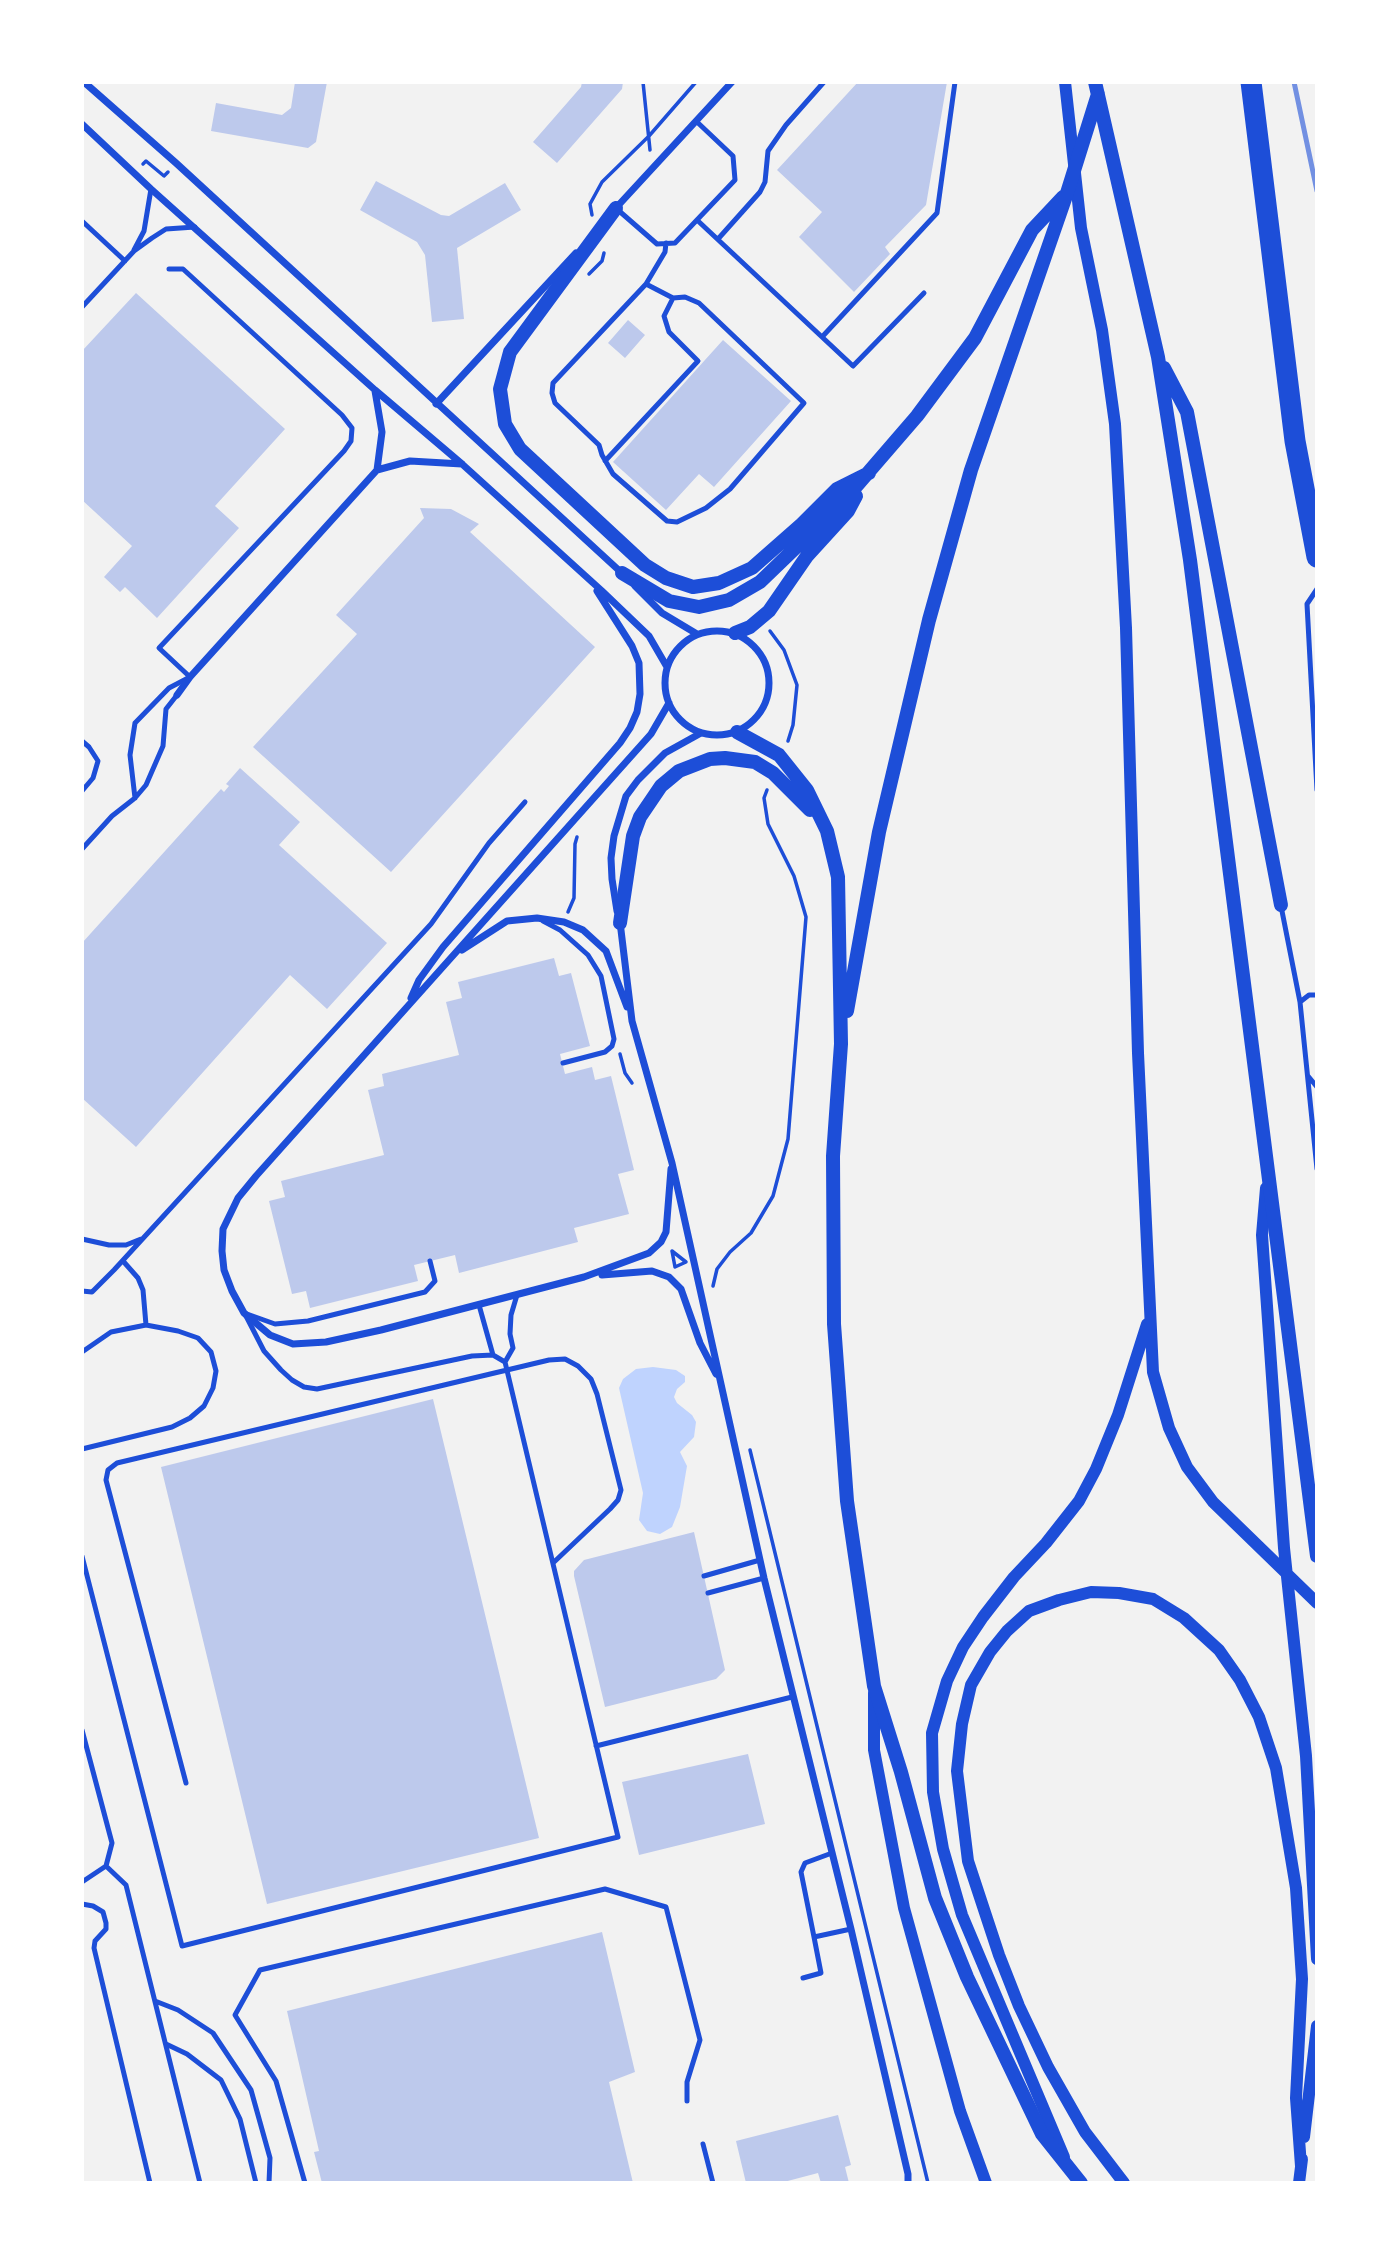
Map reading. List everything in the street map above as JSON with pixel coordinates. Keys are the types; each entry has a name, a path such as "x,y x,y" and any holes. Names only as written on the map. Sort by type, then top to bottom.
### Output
{"highway":[{"path":"1251,82 1295,441 1317,557"}],"main road":[{"path":"1095,82 1158,357 1190,560 1317,1556"},
{"path":"841,1044 879,832 929,620 971,470 1067,193 1102,82"},
{"path":"622,573 669,601 699,607 729,600 760,582 841,504 917,416 975,338 1032,230 1067,193"},
{"path":"616,208 510,352 500,389 505,424 520,449 645,565 666,578 693,587 719,583 752,568 802,524 836,489 869,473"},
{"path":"1158,357 1187,412 1281,905"},
{"path":"735,634 750,627 769,611 807,556 848,511 869,473"},
{"path":"737,732 779,755 807,790 827,831 838,877 841,1044 833,1156 834,1324 846,1501 874,1686 939,1909 967,1977 1042,2134 1081,2183"},
{"path":"620,923 633,836 640,817 661,786 679,771 710,759 755,762 773,773 798,795 827,831"}],"street":[{"path":"85,82 622,573 662,613 697,634"},
{"path":"616,208 732,82"},
{"path":"1065,82 1081,228 1102,330 1115,424 1126,628 1138,1053 1153,1372 1169,1427 1187,1467 1213,1502 1317,1603"},
{"path":"82,124 151,189 375,390 462,464 593,584 649,636 667,667"},
{"path":"436,404 597,232"},
{"path":"375,390 382,432 377,470"},
{"path":"177,695 190,677 377,470 410,461 462,464"},
{"path":"408,1005 419,981 443,947 620,743 637,712 639,663 632,646 593,584"},
{"path":"723,631 735,634 749,641 760,652 767,666 770,682 768,698 761,712 750,724 737,732 719,735 701,733 676,716 669,703 665,691 667,667 684,642 697,634 723,631"},
{"path":"669,703 651,734 256,1175 239,1198 223,1229 224,1270 244,1313 270,1335 293,1344 326,1342 584,1277 649,1253 661,1242 669,1217 667,1197 672,1163"},
{"path":"632,1020 612,879 614,836 626,796 648,769 666,753 701,733"},
{"path":"455,954 507,921 537,918 564,922 583,930 606,951 632,1020 672,1163 792,1697 851,1929 908,2180 914,2183"},
{"path":"1268,1168 1262,1235 1284,1548 1306,1756 1317,1959"},
{"path":"584,1277 652,1271 669,1278 681,1289 700,1343 721,1383"},
{"path":"1068,2166 962,1915 941,1837 933,1792 932,1733 947,1681 963,1647 1014,1577 1046,1543 1079,1501 1096,1469 1118,1415 1149,1317"},
{"path":"1124,2183 1086,2132 1048,2067 1014,1993 968,1861 957,1771 962,1724 971,1685 990,1652 1007,1631 1029,1611 1091,1592 1119,1593 1153,1599 1184,1618 1219,1650 1240,1680 1259,1717 1276,1768 1296,1888 1302,1979 1296,2098 1301,2166"},
{"path":"874,1686 874,1750 904,1908 956,2098 986,2183"},
{"path":"1299,2183 1317,2026"}],"lane":[{"path":"718,239 760,192 765,182 768,151 786,125 824,82"},
{"path":"822,337 937,213 955,82"},
{"path":"616,208 657,244 675,243 735,180 733,156 696,121"},
{"path":"134,251 144,231 151,189"},
{"path":"697,220 853,366 924,293"},
{"path":"82,221 125,261"},
{"path":"82,307 134,251 166,229 195,227"},
{"path":"646,284 673,298 685,297 699,303 804,403 730,489 706,508 677,522 667,521 613,474 599,446 555,403 552,393 553,383 646,284 665,253 666,243"},
{"path":"135,798 130,755 135,723 169,688 190,677 159,648 344,451 351,441 352,428 342,415 183,269 169,270"},
{"path":"605,461 698,360 669,332 664,316 673,298"},
{"path":"1317,589 1307,604 1317,790"},
{"path":"82,849 112,816 135,798 146,785 163,746 166,709 177,695"},
{"path":"82,741 98,761 93,778 82,790"},
{"path":"82,1292 92,1292 123,1261 431,924 489,843 525,802"},
{"path":"1281,905 1300,1002 1317,1168"},
{"path":"537,918 560,930 588,955 601,976 614,1039 612,1046 605,1052 563,1063"},
{"path":"1300,1002 1309,995 1317,995"},
{"path":"1307,1076 1317,1087"},
{"path":"82,1239 109,1245 126,1245 144,1238"},
{"path":"123,1261 138,1278 143,1290 146,1325"},
{"path":"244,1313 275,1324 308,1321 425,1292 435,1281 430,1261"},
{"path":"82,1556 182,1946 618,1837 505,1362 513,1348 510,1334 511,1315 517,1295"},
{"path":"479,1305 493,1355"},
{"path":"244,1313 264,1351 281,1370 304,1387 317,1390 472,1356 493,1355 505,1362"},
{"path":"82,1352 111,1332 146,1325 198,1338 211,1352 216,1371 213,1388 204,1406 190,1418 172,1427 82,1449"},
{"path":"186,1783 106,1480 108,1470 117,1462 549,1360 565,1359 578,1366 591,1379 621,1490 618,1500 610,1509 553,1563"},
{"path":"704,1576 760,1560"},
{"path":"708,1593 764,1578"},
{"path":"596,1746 792,1697"},
{"path":"82,1730 86,1757 112,1843 106,1866 82,1882"},
{"path":"803,1978 821,1973 801,1872 805,1863 832,1853"},
{"path":"106,1866 126,1885 200,2183"},
{"path":"305,2183 276,2081 235,2015 260,1970 605,1889 666,1907 700,2040 687,2082 687,2101"},
{"path":"82,1904 103,1912 106,1923 106,1929 95,1941 94,1948 150,2183"},
{"path":"814,1937 851,1929"},
{"path":"155,2001 178,2010 212,2033 251,2091 270,2158 269,2183"},
{"path":"165,2044 187,2054 222,2080 240,2119 256,2183"},
{"path":"704,2144 713,2183"}],"path":[{"path":"643,82 650,150"},
{"path":"583,279 602,261 604,252 590,204 602,182 649,136 696,82"},
{"path":"142,165 146,161 164,176 168,172"},
{"path":"760,618 784,650 797,685 793,725 787,744 779,755"},
{"path":"715,1295 713,1286 717,1269 730,1252 751,1233 773,1196 788,1139 806,917 794,876 768,824 764,799 773,773"},
{"path":"564,922 574,898 575,844 579,831"},
{"path":"612,1046 620,1054 625,1073 632,1083"},
{"path":"672,1251 679,1257 686,1262 675,1267 672,1251"},
{"path":"748,1440 928,2183"}],"water":[{"path":"653,1367 676,1370 685,1376 685,1382 677,1389 674,1397 696,1422 694,1437 680,1452 687,1466 680,1507 672,1527 660,1534 647,1531 639,1520 643,1493 619,1388 623,1379 636,1369"}],"building":[{"path":"295,82 327,82 316,142 308,148 211,131 216,103 282,115 291,108"},
{"path":"582,82 623,82 622,89 557,163 533,142 581,87"},
{"path":"858,82 947,82 926,205 885,247 890,254 854,292 799,237 822,212 777,170"},
{"path":"376,181 441,215 449,216 505,183 521,210 457,248 464,319 432,322 425,255 417,242 360,210"},
{"path":"136,293 285,429 215,506 239,528 157,618 125,587 120,592 104,577 132,546 82,500 82,351"},
{"path":"628,320 645,335 625,358 608,343"},
{"path":"723,340 791,401 714,487 699,474 666,510 613,462"},
{"path":"420,508 451,509 479,524 470,532 595,647 391,872 253,747 357,634 336,615 424,518"},
{"path":"240,768 300,822 279,845 387,943 327,1009 290,975 136,1147 82,1098 82,943 221,789 224,792 229,786 226,784"},
{"path":"554,958 559,976 571,973 590,1046 560,1054 565,1074 592,1067 595,1080 611,1076 634,1170 618,1174 629,1214 574,1228 578,1242 459,1273 455,1255 414,1265 418,1281 310,1308 306,1291 292,1294 269,1201 285,1197 281,1181 384,1155 368,1090 384,1086 382,1074 459,1055 446,1002 462,998 458,982"},
{"path":"433,1399 539,1838 267,1904 161,1467"},
{"path":"694,1532 725,1670 716,1679 605,1707 574,1571 584,1560"},
{"path":"748,1754 765,1824 639,1855 622,1782"},
{"path":"602,1932 635,2072 609,2082 633,2183 322,2183 314,2152 319,2151 287,2011"},
{"path":"838,2115 851,2165 845,2167 849,2183 821,2183 818,2173 780,2183 746,2183 736,2141"}],"railway":[{"path":"1294,82 1317,191"}]}
